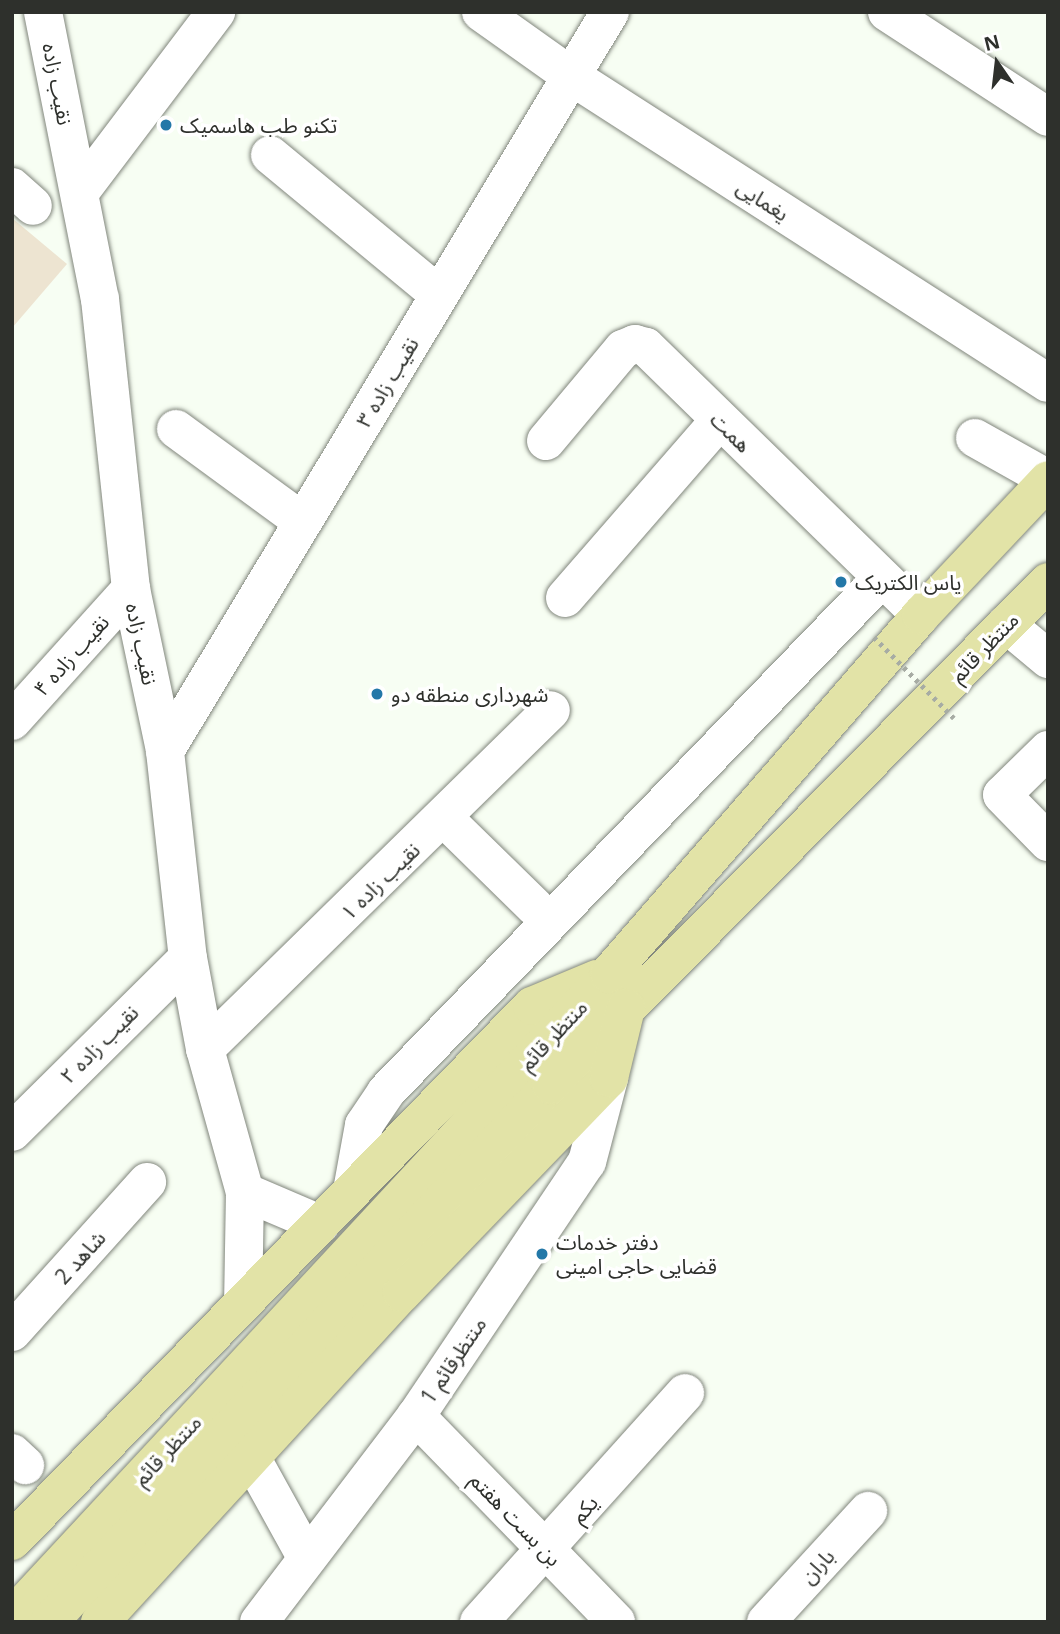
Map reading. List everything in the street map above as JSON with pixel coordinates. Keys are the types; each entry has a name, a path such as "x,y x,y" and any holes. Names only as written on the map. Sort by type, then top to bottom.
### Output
{"main road":[{"name":"منتظر قائم","path":"12,1617 609,975 921,615 1048,480"},
{"name":"منتظر قائم","path":"49,1622 626,1008 1048,582"},
{"path":"12,1541 531,1006 609,975"},
{"path":"100,1622 402,1293 609,1078 626,1008"}],"street":[{"name":"نقیب زاده","path":"43,12 100,299 131,589 164,751 187,958 205,1049 244,1192 243,1302"},
{"path":"80,192 216,12"},
{"name":"یغمایی","path":"481,12 571,76 1048,383"},
{"name":"نقیب زاده ۳","path":"164,751 610,12"},
{"path":"887,12 1048,117"},
{"path":"270,155 439,295"},
{"name":"همت","path":"546,441 623,349 635,344 646,347 921,615"},
{"path":"565,598 719,421"},
{"path":"176,429 303,522"},
{"path":"975,438 1048,480"},
{"path":"352,1191 364,1125 386,1091 882,578"},
{"name":"نقیب زاده ۴","path":"12,721 131,589"},
{"path":"1006,624 1048,659"},
{"name":"نقیب زاده ۱","path":"205,1049 444,819 551,710"},
{"path":"1048,750 1002,795 1048,842"},
{"path":"444,819 535,906"},
{"name":"نقیب زاده ۲","path":"12,1132 187,958"},
{"name":"منتظرقائم 1","path":"259,1622 416,1416 587,1161 609,1078"},
{"name":"شاهد 2","path":"12,1332 147,1182"},
{"path":"244,1192 320,1224"},
{"name":"یکم","path":"479,1622 548,1550 685,1393"},
{"name":"بن بست هفتم","path":"416,1416 617,1622"},
{"path":"252,1459 306,1557"},
{"name":"باران","path":"766,1622 869,1511"}],"path":[{"path":"874,637 954,718"}],"shaded area":[{"path":"12,218 67,264 12,328"}],"place":[{"name":"تکنو طب هاسمیک","path":"166,125"},
{"name":"یاس الکتریک","path":"841,582"},
{"name":"شهرداری منطقه دو","path":"377,694"},
{"name":"دفتر خدمات قضایی حاجی امینی","path":"542,1254"}]}
